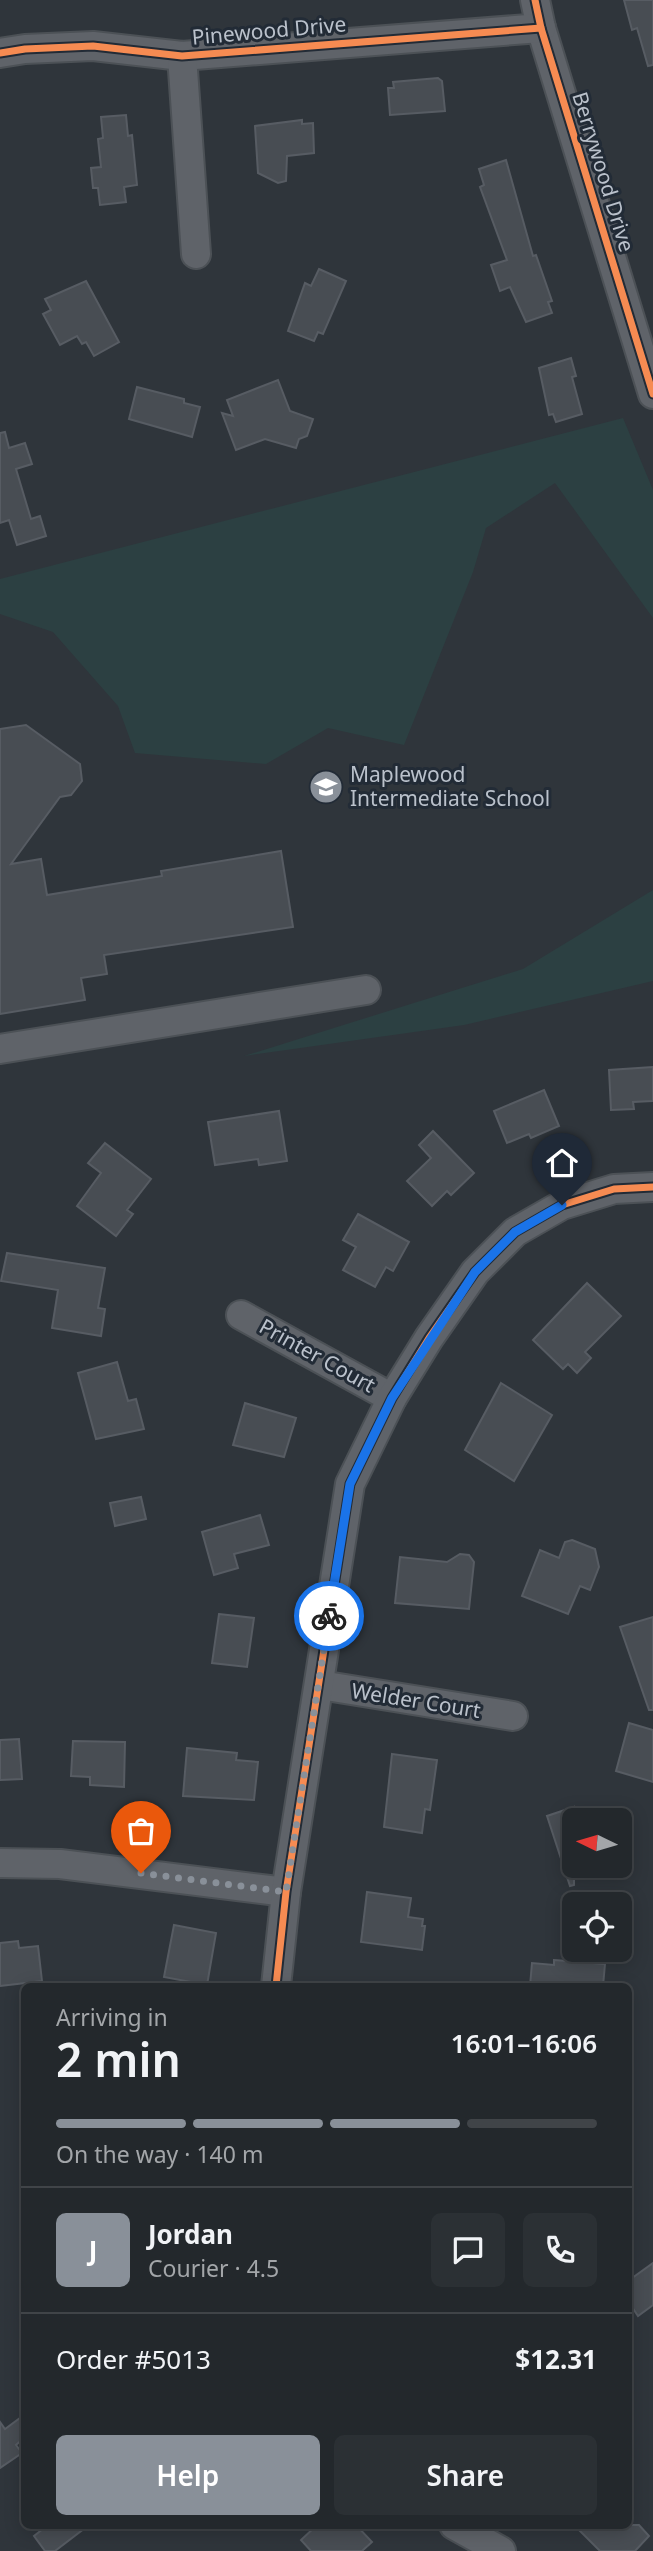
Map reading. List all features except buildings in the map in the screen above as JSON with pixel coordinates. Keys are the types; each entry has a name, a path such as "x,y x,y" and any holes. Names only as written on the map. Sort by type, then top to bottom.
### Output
{"street":[{"name":"Berrywood Drive","path":"535,0 541,28 653,394"},
{"name":"Pinewood Drive","path":"0,54 25,49 93,46 182,56 541,28"},
{"path":"182,56 195,254"},
{"path":"0,1049 366,990"},
{"path":"276,1983 286,1892 350,1484 392,1398 475,1272 515,1232 562,1205 614,1189 653,1187"},
{"name":"Printer Court","path":"241,1315 392,1398"},
{"name":"Welder Court","path":"320,1685 513,1717"},
{"path":"0,1863 60,1864 286,1892"},
{"path":"461,2529 501,2551"}],"green space":[{"path":"623,418 653,490 653,618 555,483 486,528 473,572 404,745 328,728 266,764 135,753 118,706 53,632 0,614 0,579"},
{"path":"653,890 653,981 464,1025 244,1056 523,969"}],"cycle path":[{"path":"535,0 541,28 653,394"},
{"path":"0,53 25,49 93,46 182,56 541,28"},
{"path":"276,1983 286,1892 350,1484 392,1398 429,1338 475,1272 515,1232 562,1205 614,1189 653,1187"}],"way so far":[{"path":"141,1873 286,1892 329,1616"}],"place":[{"name":"Maplewood Intermediate School","path":"326,787"}],"route":[{"path":"329,1616 350,1484 392,1398 429,1338 475,1272 515,1232 562,1205"}]}
